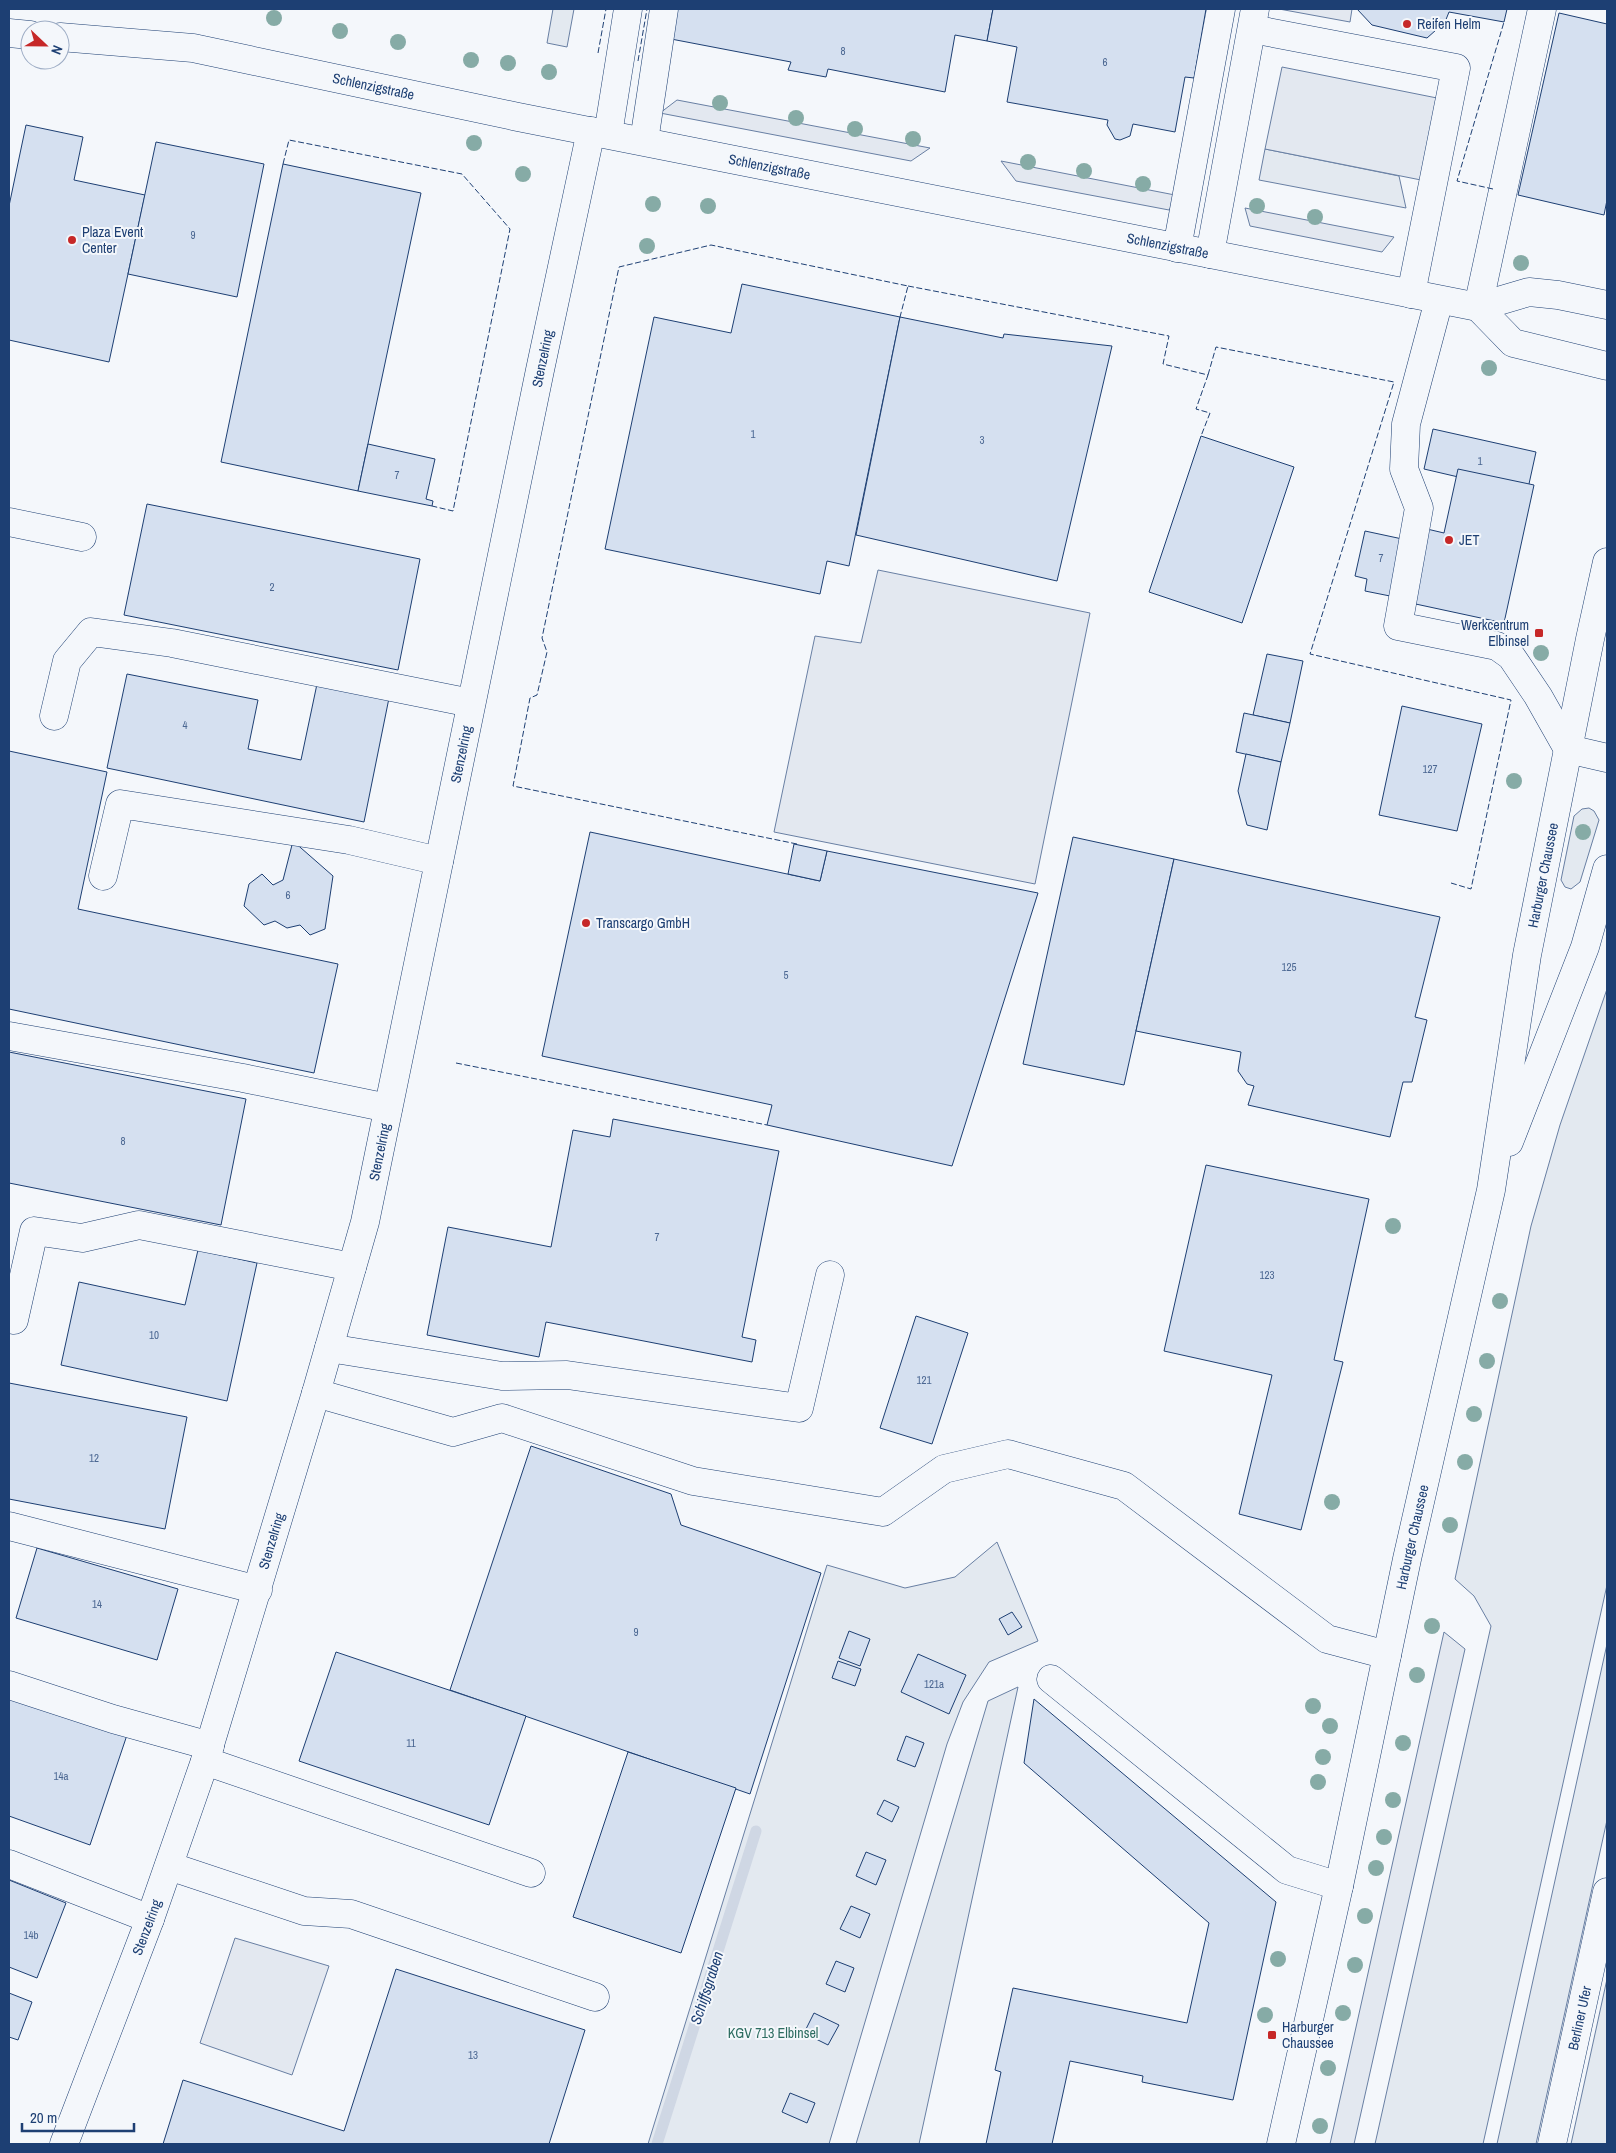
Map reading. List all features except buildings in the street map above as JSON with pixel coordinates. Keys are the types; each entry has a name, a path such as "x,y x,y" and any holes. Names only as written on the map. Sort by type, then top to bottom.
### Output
{"street":[{"name":"Stenzelring","path":"64,2144 150,1919 208,1754 330,1348 365,1222 471,703 628,9"},
{"path":"644,141 664,9"},
{"path":"1177,248 1221,9"},
{"path":"1542,9 1478,307 1513,343 1607,366"},
{"path":"1210,254 1254,19 1456,68 1411,294"},
{"name":"Schlenzigstraße","path":"70,38 193,48 599,133 1478,307 1529,292 1558,295 1607,305"},
{"path":"1439,300 1406,424 1404,469 1419,508 1398,626 1497,646 1511,656 1538,696 1568,749 1607,758"},
{"path":"9,522 82,537"},
{"name":"Harburger Chaussee","path":"1281,2144 1490,1190 1527,955 1607,562"},
{"path":"54,716 67,661 91,632 172,643 471,703"},
{"path":"103,876 120,804 349,840 439,861"},
{"name":"Harburger Chaussee","path":"1490,1190 1585,947 1607,869"},
{"path":"9,1036 243,1078 388,1108"},
{"path":"9,1319 14,1320 34,1231 82,1238 139,1224 352,1268"},
{"path":"330,1348 502,1376 567,1375 798,1408 830,1275"},
{"path":"316,1393 453,1432 502,1418 693,1481 882,1512 944,1470 1008,1454 1124,1486 1327,1639 1387,1654"},
{"path":"9,1526 258,1590"},
{"path":"1051,1679 1287,1870 1339,1886"},
{"path":"9,1685 113,1719 531,1873"},
{"path":"9,1864 150,1919"},
{"path":"169,1866 304,1911 351,1914 595,1996"},
{"name":"Berliner Ufer","path":"1552,2144 1607,1892"}],"green space":[{"path":"553,9 574,9 567,47 547,43"},
{"path":"1265,149 1399,176 1406,208 1259,180"},
{"path":"1589,808 1594,811 1599,820 1580,882 1571,889 1565,887 1561,880 1574,816 1582,809"},
{"path":"1607,989 1607,1585 1483,2144 1375,2144 1491,1626 1474,1596 1455,1579 1531,1226 1560,1125"},
{"name":"KGV 713 Elbinsel","path":"997,1542 1038,1641 989,1662 963,1702 947,1744 829,2144 648,2144 827,1565 905,1588 955,1577"},
{"path":"1607,1644 1607,1820 1536,2144 1497,2144"},
{"path":"1018,1687 919,2144 856,2144 988,1701"},
{"path":"1607,1979 1607,2144 1571,2144"}],"shaded area":[{"path":"1279,9 1352,9 1350,22"},
{"path":"1282,67 1437,98 1421,180 1265,149"},
{"path":"677,100 930,148 911,161 660,113"},
{"path":"1001,161 1180,196 1169,210 1016,181"},
{"path":"1245,208 1394,237 1382,252 1250,226"},
{"path":"878,570 1090,613 1035,884 774,832 815,636 861,643"},
{"path":"1444,1632 1465,1649 1354,2144 1330,2144"},
{"path":"235,1938 329,1966 292,2075 200,2043"}],"waterway":[{"name":"Schiffsgraben","path":"657,2144 756,1831"}],"fence":[{"path":"598,53 606,9"},
{"path":"638,61 647,9"},
{"path":"1493,189 1457,181 1504,22"},
{"path":"283,164 289,140 462,174 510,229 453,511 432,506"},
{"path":"797,844 513,786 530,698 537,695 547,652 542,638 619,267 711,245 908,286 900,317"},
{"path":"908,286 1169,336 1163,364 1208,375 1196,409 1210,413 1201,436"},
{"path":"1208,375 1216,347 1394,382 1310,654 1511,700 1471,889 1451,883"},
{"path":"456,1063 767,1125"}],"place":[{"name":"Reifen Helm","path":"1407,24"},
{"name":"Plaza Event Center","path":"72,240"},
{"name":"JET","path":"1449,540"},
{"name":"Werkcentrum Elbinsel","path":"1539,633"},
{"name":"Transcargo GmbH","path":"586,923"},
{"name":"Harburger Chaussee","path":"1272,2035"}]}
